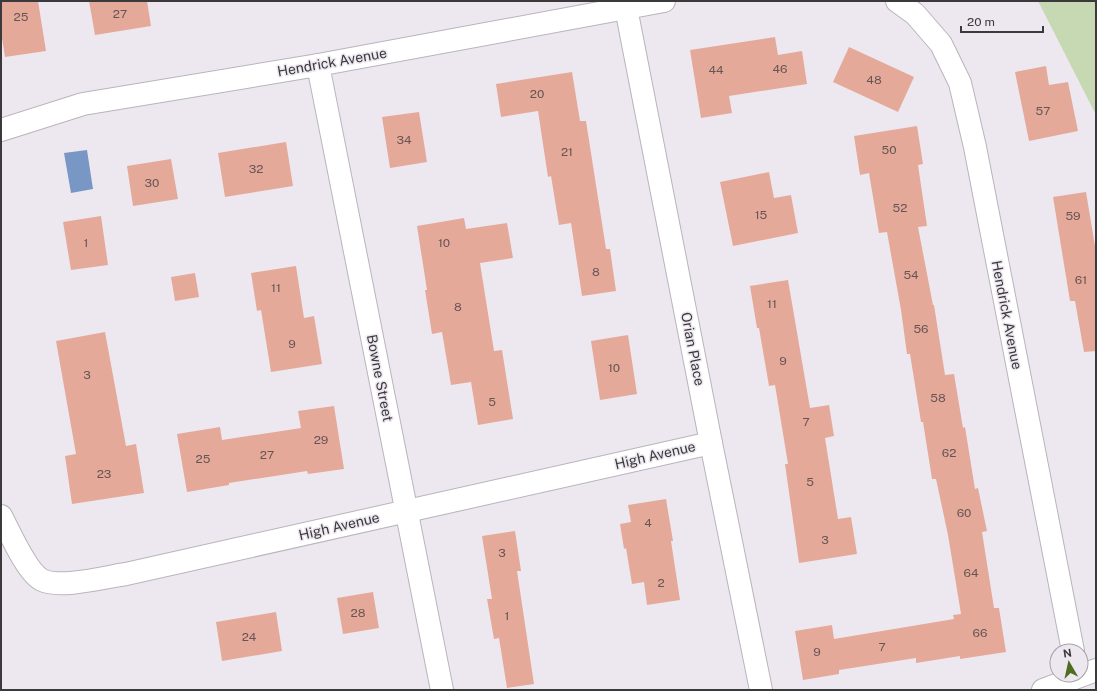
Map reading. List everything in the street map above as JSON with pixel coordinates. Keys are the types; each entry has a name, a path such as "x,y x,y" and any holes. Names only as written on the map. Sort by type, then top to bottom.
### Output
{"street":[{"name":"Hendrick Avenue","path":"1,130 83,104 318,65 664,1"},
{"name":"Hendrick Avenue","path":"897,1 915,14 941,44 960,83 975,147 1071,643"},
{"name":"Orian Place","path":"626,8 761,690"},
{"name":"Bowne Street","path":"318,65 442,690"},
{"name":"High Avenue","path":"1,516 32,572 42,580 61,584 126,574 711,443"},
{"path":"1043,690 1066,683"}],"green space":[{"path":"1038,1 1096,1 1096,114 1094,111"}],"water":[{"path":"87,150 93,189 71,193 64,153"}],"building":[{"path":"1,1 38,1 46,51 5,57 1,32"},
{"path":"89,1 147,1 151,26 95,35"},
{"path":"775,37 778,55 802,51 807,84 729,96 732,113 701,118 690,50"},
{"path":"849,47 914,77 898,112 833,82"},
{"path":"1046,66 1049,85 1068,82 1078,131 1029,141 1015,72"},
{"path":"572,72 580,121 586,121 606,249 610,249 616,291 582,296 571,223 559,225 551,176 548,177 538,111 501,117 496,84"},
{"path":"419,112 427,162 390,168 382,117"},
{"path":"917,126 923,164 918,165 927,226 918,227 934,305 945,375 954,374 963,428 965,427 975,489 978,488 987,531 982,532 994,608 999,608 1006,652 960,659 960,656 916,663 916,658 839,670 839,674 803,680 795,631 832,625 834,639 954,619 953,615 961,614 948,535 936,479 932,479 910,354 907,354 887,232 879,233 869,173 860,175 854,136"},
{"path":"286,142 293,186 225,197 218,153"},
{"path":"171,159 178,199 133,206 127,166"},
{"path":"769,172 774,198 791,195 798,233 733,246 720,182"},
{"path":"1086,192 1096,252 1096,351 1084,352 1075,301 1070,301 1053,197"},
{"path":"101,216 108,265 71,270 63,222"},
{"path":"464,218 466,229 507,223 513,258 480,263 494,351 502,350 513,419 478,425 471,382 451,385 442,332 432,334 417,226"},
{"path":"296,266 304,318 314,316 322,364 271,372 261,310 257,311 251,273"},
{"path":"195,273 199,297 175,301 171,277"},
{"path":"788,280 810,408 829,405 834,436 825,438 838,519 851,517 857,554 799,563 785,464 788,464 775,385 769,386 750,286"},
{"path":"105,332 126,446 136,444 144,493 72,504 65,456 76,454 56,341"},
{"path":"628,335 637,394 600,400 591,341"},
{"path":"334,406 344,469 308,474 307,471 229,483 229,485 187,492 177,434 220,427 222,440 301,428 298,411"},
{"path":"666,499 680,600 647,605 644,582 632,584 620,524 631,522 628,505"},
{"path":"515,531 521,571 517,571 534,684 507,688 499,638 494,639 487,599 492,599 482,536"},
{"path":"373,592 379,628 343,634 337,598"},
{"path":"276,612 282,651 222,661 216,622"}]}
